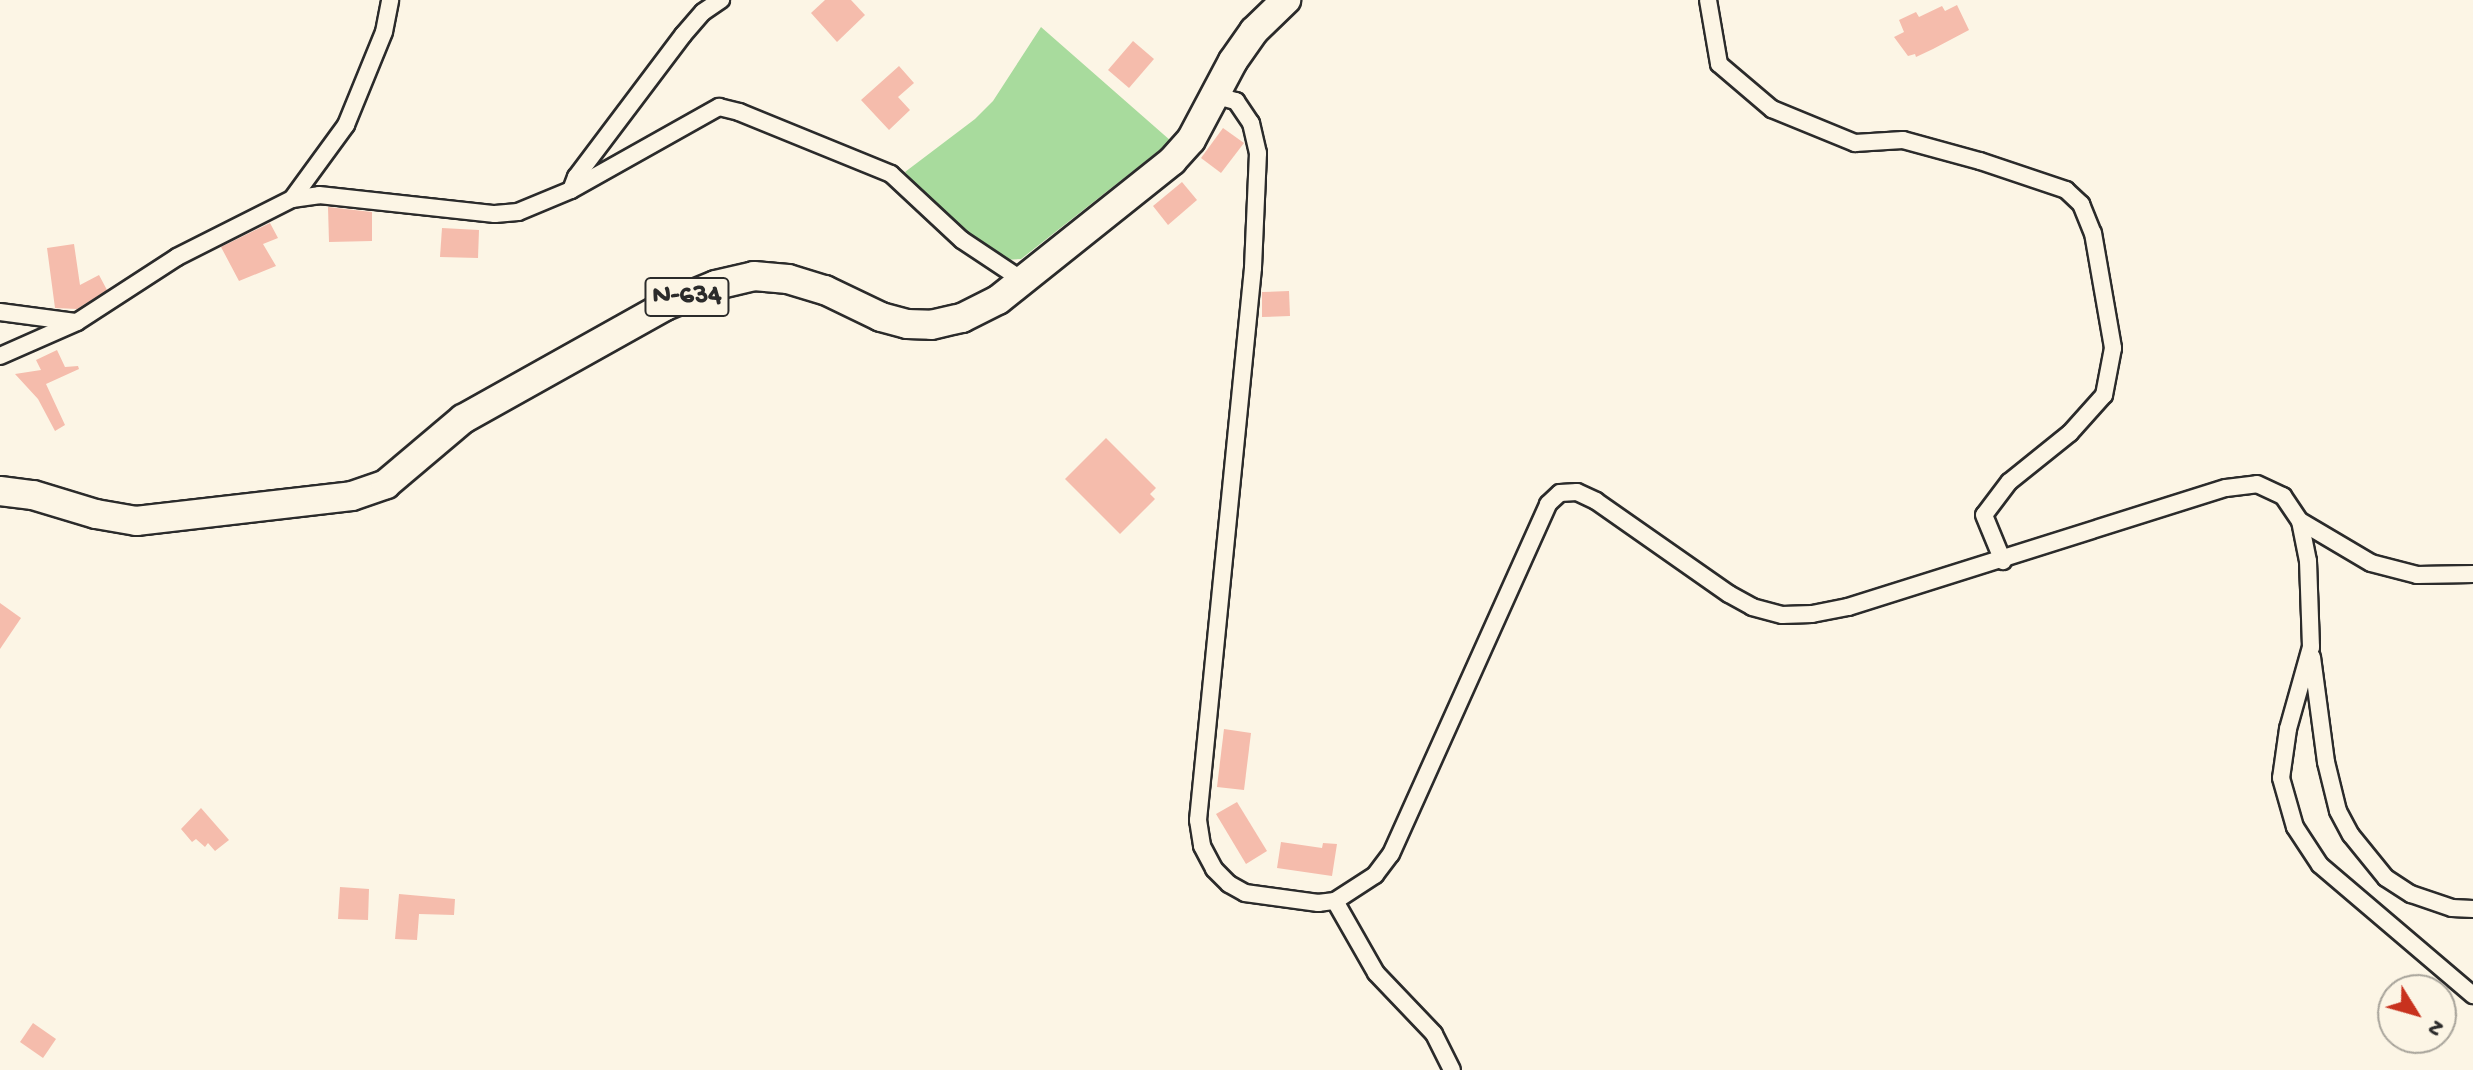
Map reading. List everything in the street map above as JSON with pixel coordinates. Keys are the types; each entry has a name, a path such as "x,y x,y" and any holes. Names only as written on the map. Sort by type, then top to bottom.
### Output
{"highway":[{"name":"N-634","path":"0,491 33,495 96,514 136,521 352,496 386,484 463,419 537,376 665,306 716,285 754,276 788,279 825,290 881,317 907,324 931,325 962,318 998,300 1172,161 1191,140 1233,61 1254,31 1286,0"}],"street":[{"path":"292,199 346,125 384,32 390,0"},
{"path":"571,190 576,177 683,35 703,12 721,0"},
{"path":"1708,0 1719,64 1772,109 1855,143 1903,140 1980,161 2066,190 2081,204 2093,233 2113,348 2104,395 2070,433 2009,482 1984,515 2003,561"},
{"path":"1217,96 1236,101 1251,123 1258,166 1253,268 1201,790 1202,846 1214,869 1245,893 1318,903 1335,901 1375,875 1391,854 1548,504 1560,493 1577,492 1596,501 1729,594 1752,607 1782,615 1812,614 1848,607 2003,561 2226,488 2257,484 2283,496 2300,521 2308,561 2311,647 2326,762 2338,811 2351,835 2386,878 2411,894 2452,908 2473,909"},
{"path":"0,356 77,322 177,257 292,199 319,195 495,214 518,212 571,190 719,107 891,174 962,240 1022,280"},
{"path":"0,312 77,322"},
{"path":"2300,521 2371,563 2417,575 2473,574"},
{"path":"2311,647 2288,729 2281,778 2295,827 2320,865 2473,995"},
{"path":"1335,901 1376,973 1434,1034 1452,1070"}],"green space":[{"path":"1041,27 1171,141 1021,259 1003,260 955,227 905,172 975,119 993,101"}],"building":[{"path":"825,0 851,0 865,15 837,42 811,13"},
{"path":"1957,5 1969,30 1916,57 1915,54 1908,56 1894,37 1904,32 1899,20 1916,12 1919,17 1942,6 1945,11"},
{"path":"1133,41 1154,59 1129,88 1108,70"},
{"path":"899,66 914,83 898,97 910,110 889,130 861,100"},
{"path":"1223,128 1244,143 1221,173 1201,158"},
{"path":"1182,182 1197,200 1168,225 1153,206"},
{"path":"328,207 372,212 372,241 329,242"},
{"path":"270,223 278,238 263,244 276,266 239,281 221,247"},
{"path":"442,228 479,230 478,258 440,257"},
{"path":"74,244 80,285 99,275 107,290 77,309 55,308 47,248"},
{"path":"1289,291 1290,316 1262,317 1262,292"},
{"path":"57,350 65,367 78,366 79,369 46,384 65,425 55,431 38,399 15,374 41,370 36,360"},
{"path":"1106,438 1156,488 1150,494 1155,499 1120,534 1065,479"},
{"path":"0,603 21,618 0,649"},
{"path":"1224,729 1251,733 1244,790 1217,787"},
{"path":"1237,802 1267,851 1246,864 1216,814"},
{"path":"201,808 229,840 215,851 208,843 205,847 196,839 192,842 181,829"},
{"path":"1281,842 1322,848 1323,843 1337,844 1332,876 1277,868"},
{"path":"340,887 369,889 368,920 338,919"},
{"path":"399,894 455,899 454,915 419,914 417,940 395,939"},
{"path":"33,1023 56,1039 43,1058 20,1042"}]}
